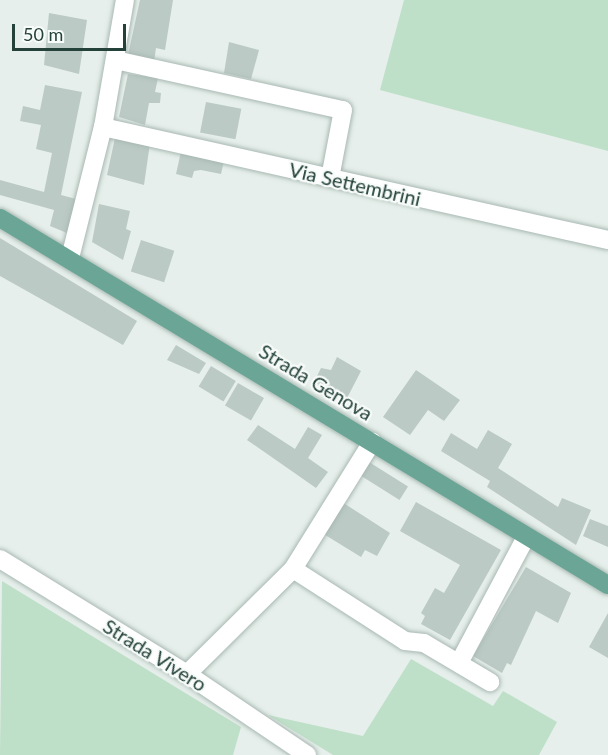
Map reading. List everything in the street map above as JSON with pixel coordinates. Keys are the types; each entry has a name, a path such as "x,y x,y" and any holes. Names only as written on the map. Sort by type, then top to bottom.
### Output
{"main road":[{"name":"Strada Genova","path":"0,218 70,258 608,585"}],"street":[{"path":"70,258 103,127 125,0"},
{"path":"115,60 343,110 330,178"},
{"name":"Via Settembrini","path":"103,127 608,240"},
{"path":"187,674 293,569 372,442"},
{"path":"459,663 526,537"},
{"name":"Strada Vivero","path":"0,559 187,674 307,755"},
{"path":"293,569 405,640 424,643 490,682"}],"green space":[{"path":"404,0 608,0 608,151 380,90"},
{"path":"2,581 241,727 233,755 0,755"},
{"path":"411,659 493,706 503,691 557,722 539,755 333,755 268,715 363,736"}],"building":[{"path":"140,0 173,0 165,50 156,48 154,62 128,55"},
{"path":"49,13 87,20 79,74 44,65"},
{"path":"229,42 259,50 251,79 224,73"},
{"path":"128,74 158,78 155,92 161,93 160,103 149,103 145,125 119,117"},
{"path":"45,85 82,92 61,195 76,199 67,233 50,226 54,210 0,195 0,180 44,192 52,153 36,149 41,125 20,121 23,106 40,110"},
{"path":"206,102 241,109 235,139 200,132"},
{"path":"115,138 150,143 144,185 107,175"},
{"path":"182,147 224,161 221,174 201,170 194,171 192,178 176,174"},
{"path":"99,204 130,211 126,229 131,231 123,260 92,242"},
{"path":"0,238 137,321 123,345 0,276"},
{"path":"141,240 174,251 164,282 131,271"},
{"path":"176,345 206,363 199,374 167,360"},
{"path":"337,357 361,371 346,400 314,382 321,368 331,370"},
{"path":"211,366 236,381 223,402 199,387"},
{"path":"416,370 460,400 444,421 428,410 410,435 383,417"},
{"path":"238,383 264,398 251,421 225,406"},
{"path":"258,425 295,449 308,427 322,435 308,458 328,472 316,488 247,440"},
{"path":"488,430 512,444 498,468 558,507 562,498 591,510 576,545 487,487 490,481 441,451 451,433 477,449"},
{"path":"369,462 408,486 400,500 361,476"},
{"path":"342,502 390,533 377,556 365,550 361,557 322,533"},
{"path":"416,502 501,550 450,640 421,624 425,616 421,613 435,588 444,593 460,565 400,531"},
{"path":"590,519 608,526 608,547 583,536"},
{"path":"526,567 571,593 558,623 536,611 511,665 507,663 502,673 473,656"},
{"path":"608,613 608,658 589,647"}]}
